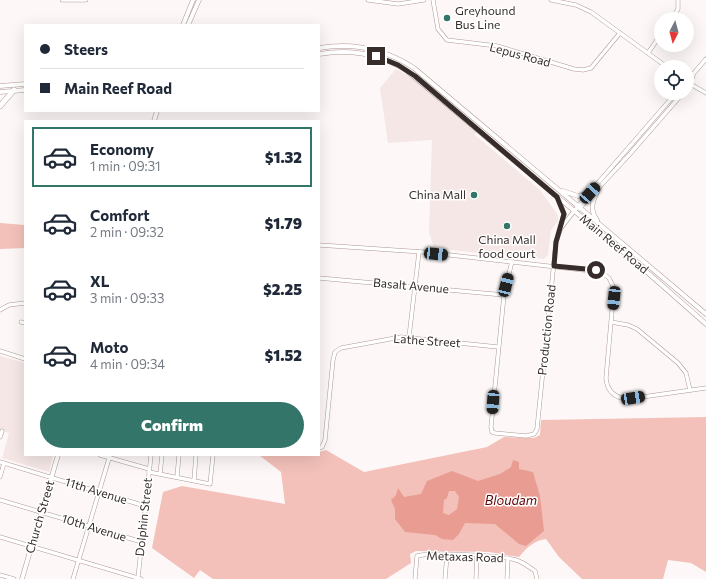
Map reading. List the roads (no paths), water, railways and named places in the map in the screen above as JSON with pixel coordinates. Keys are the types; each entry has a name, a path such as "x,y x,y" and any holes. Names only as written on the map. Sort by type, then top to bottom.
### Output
{"highway":[{"path":"0,106 14,90"}],"main road":[{"path":"183,24 193,0"},
{"path":"188,24 199,0"},
{"name":"Main Reef Road","path":"320,48 339,45 364,47 381,51 402,60 418,70 706,314"},
{"name":"Main Reef Road","path":"320,54 348,52 369,55 384,59 404,69 706,324"},
{"path":"0,86 24,84"},
{"path":"0,92 24,90"},
{"path":"550,182 571,195 578,196 590,193"},
{"path":"600,186 593,199 592,208 594,216 600,224"},
{"path":"557,197 564,211 561,228"},
{"name":"Church Street","path":"22,579 58,456"}],"street":[{"path":"62,0 86,0"},
{"path":"368,0 398,4 424,0"},
{"name":"Lepus Road","path":"433,0 438,29 447,40 497,46 574,69 583,70 591,68 620,33"},
{"path":"551,0 583,8 658,60"},
{"path":"676,12 678,9 678,0"},
{"path":"648,53 654,44"},
{"path":"694,75 706,59"},
{"path":"694,87 706,93"},
{"path":"579,207 670,100"},
{"path":"579,207 600,186 676,100"},
{"name":"Production Road","path":"498,347 492,430 495,433 526,436 534,434 536,429 556,242 561,228 579,207"},
{"path":"320,245 419,252 596,270 607,275 614,288 606,378 609,389 613,394 628,399 706,388"},
{"path":"409,337 419,252"},
{"path":"498,347 504,295 512,262"},
{"name":"Basalt Avenue","path":"320,278 504,295"},
{"path":"0,310 9,305 24,303"},
{"path":"611,322 637,328 678,363 686,373 690,390"},
{"name":"Lathe Street","path":"321,448 325,440 333,360 335,352 345,346 362,345 390,338 409,337 498,347"},
{"path":"0,351 24,359"},
{"path":"0,437 2,431"},
{"path":"73,579 109,456 160,474 210,484 213,456"},
{"name":"Dolphin Street","path":"140,578 145,506 151,456"},
{"path":"160,474 162,456"},
{"path":"177,477 179,456"},
{"path":"194,480 196,456"},
{"path":"0,477 2,463"},
{"name":"11th Avenue","path":"2,463 145,506"},
{"name":"10th Avenue","path":"0,500 142,542"},
{"path":"0,537 140,578"},
{"path":"445,579 447,555"},
{"name":"Metaxas Road","path":"415,579 417,556 447,555 508,558 518,560 534,571 537,579"},
{"path":"476,579 478,556"},
{"path":"507,579 508,558"},
{"path":"123,579 124,574"},
{"path":"0,575 14,579"}],"water":[{"name":"Bloudam","path":"513,460 519,462 519,469 533,472 540,496 544,531 526,546 519,544 495,524 465,523 459,534 453,540 442,539 435,535 405,532 395,519 395,509 391,500 396,495 398,488 404,497 421,494 427,481 452,471 478,481 500,474 511,467","holes":["449,491 455,491 459,497 457,509 449,515 443,513 444,500 447,498"]}],"place":[{"name":"Greyhound Bus Line","path":"447,18"},
{"name":"China Mall","path":"474,195"},
{"name":"China Mall food court","path":"507,226"}]}
